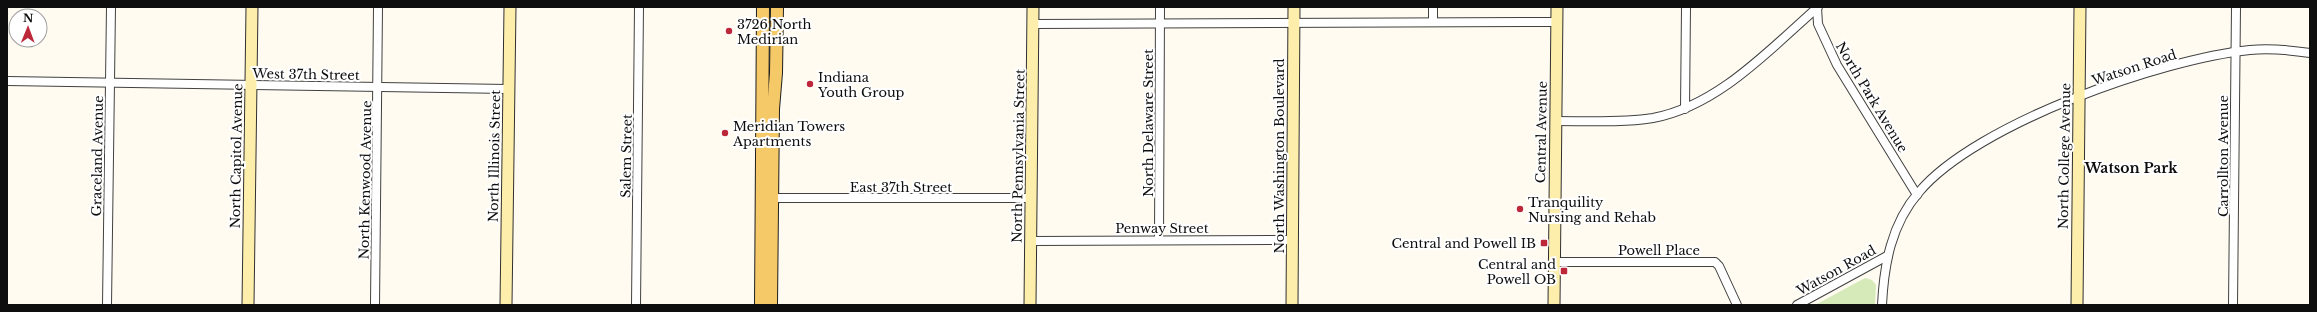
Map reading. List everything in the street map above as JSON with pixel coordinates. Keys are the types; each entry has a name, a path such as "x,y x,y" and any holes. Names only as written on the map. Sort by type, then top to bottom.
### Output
{"main road":[{"name":"North Capitol Avenue","path":"248,305 252,7"},
{"name":"North Illinois Street","path":"506,305 510,7"},
{"path":"761,305 763,7"},
{"path":"771,305 772,109 776,73 777,7"},
{"name":"North Pennsylvania Street","path":"1030,305 1033,7"},
{"name":"North Washington Boulevard","path":"1292,305 1294,7"},
{"name":"Central Avenue","path":"1554,305 1556,7"},
{"name":"North College Avenue","path":"2077,305 2080,7"}],"street":[{"name":"Graceland Avenue","path":"107,305 111,7"},
{"name":"North Kenwood Avenue","path":"375,305 378,7"},
{"name":"Salem Street","path":"636,305 639,7"},
{"name":"North Delaware Street","path":"1159,240 1160,7"},
{"path":"1433,7 1433,22"},
{"path":"1685,109 1686,7"},
{"name":"Carrollton Avenue","path":"2233,305 2236,7"},
{"path":"1555,121 1648,118 1685,109 1726,85 1817,8"},
{"name":"North Park Avenue","path":"1817,8 1818,24 1837,65 1917,195"},
{"path":"1033,24 1556,22"},
{"name":"Watson Road","path":"1882,305 1887,256 1901,219 1917,195 1933,177 1975,147 2017,124 2079,98 2159,70 2236,52 2265,50 2310,53"},
{"name":"West 37th Street","path":"7,81 508,89"},
{"name":"East 37th Street","path":"772,198 1031,198"},
{"name":"Penway Street","path":"1031,241 1293,240"},
{"name":"Watson Road","path":"1797,305 1887,256"},
{"name":"Powell Place","path":"1554,262 1715,262 1719,266 1737,305"}],"green space":[{"path":"1865,278 1872,280 1876,285 1875,305 1815,305"}],"place":[{"name":"3726 North Medirian","path":"729,31"},
{"name":"Indiana Youth Group","path":"810,84"},
{"name":"Meridian Towers Apartments","path":"725,133"},
{"name":"Tranquility Nursing and Rehab","path":"1520,209"},
{"name":"Central and Powell IB","path":"1544,243"},
{"name":"Central and Powell OB","path":"1564,271"}],"district":[{"name":"Watson Park","path":"2131,168"}]}
